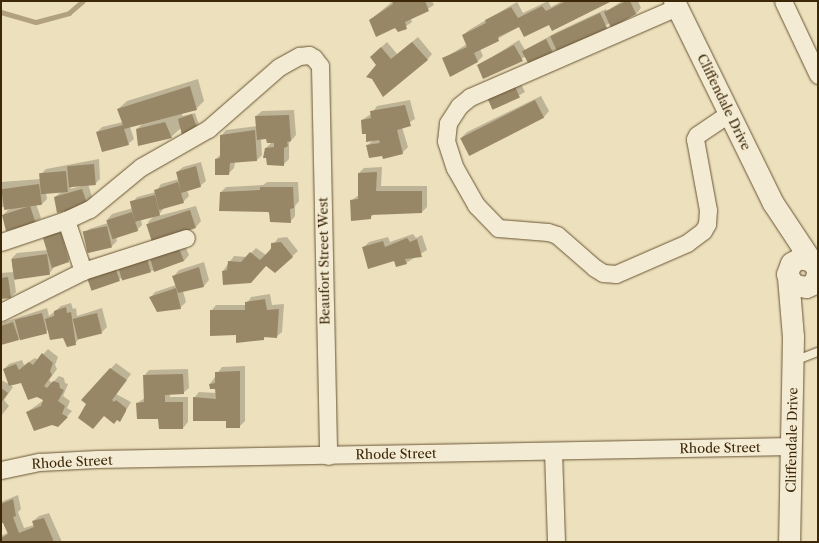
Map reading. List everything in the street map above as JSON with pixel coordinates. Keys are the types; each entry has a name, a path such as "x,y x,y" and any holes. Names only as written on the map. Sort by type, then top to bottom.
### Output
{"street":[{"path":"783,1 818,75"},
{"path":"675,4 470,97 452,114 447,129 446,141 455,168 476,204 498,228 548,232 557,235 595,268 603,273 616,274 687,243 703,231 707,224 708,210 695,139 697,135 730,113"},
{"name":"Cliffendale Drive","path":"675,4 773,203 813,261"},
{"name":"Beaufort Street West","path":"66,220 90,209 127,176 154,158 208,129 279,67 299,56 309,55 320,66 328,456"},
{"name":"Cliffendale Drive","path":"773,203 788,272 793,337 789,542"},
{"path":"1,242 66,220 83,271"},
{"path":"1,312 83,271 186,238"},
{"path":"798,258 813,261 818,271 815,283 806,287 796,287 788,272 798,258"},
{"name":"Cliffendale Drive","path":"793,337 815,283"},
{"name":"Rhode Street","path":"1,470 40,462 792,446"},
{"path":"554,451 556,542"}],"lane":[{"path":"793,361 818,352"}],"building":[{"path":"392,1 425,1 429,11 405,22 407,29 398,32 395,28 376,37 369,20 393,4"},
{"path":"566,1 612,1 552,31 549,25 524,37 519,27 498,37 499,41 474,53 478,62 450,77 442,58 467,47 462,35 486,23 485,20 511,7 518,18 542,6 546,11"},
{"path":"626,1 630,1 636,14 611,28 604,12"},
{"path":"600,13 607,28 557,52 550,36"},
{"path":"546,39 554,55 530,67 522,51"},
{"path":"412,42 428,60 383,97 372,79 366,77 376,65 370,57 381,47 391,59"},
{"path":"514,45 523,61 483,79 477,65"},
{"path":"513,82 520,98 493,110 486,94"},
{"path":"190,86 197,110 124,129 129,145 102,152 96,132 123,125 117,109"},
{"path":"535,100 544,118 469,156 460,138"},
{"path":"405,105 411,126 397,130 403,154 383,159 382,156 369,158 366,145 380,143 379,140 366,142 366,134 362,134 361,120 371,118 370,111"},
{"path":"192,114 198,131 182,135 178,119"},
{"path":"289,115 291,141 287,142 288,146 284,148 284,166 267,165 266,158 263,158 265,148 274,147 274,143 267,143 266,139 257,140 255,116"},
{"path":"165,122 172,138 138,146 136,129"},
{"path":"255,130 257,161 230,163 229,175 215,175 215,159 220,158 220,135"},
{"path":"94,164 96,185 69,187 67,166"},
{"path":"196,166 201,187 181,193 184,203 159,210 154,190 178,182 181,191 176,172"},
{"path":"66,171 68,192 41,194 39,173"},
{"path":"377,172 376,191 422,191 422,213 371,215 371,219 351,221 350,200 358,199 358,173"},
{"path":"39,184 42,205 4,210 1,189"},
{"path":"260,187 293,187 294,208 290,209 291,223 270,222 269,212 219,211 220,192 260,190"},
{"path":"82,189 88,206 57,213 54,197"},
{"path":"155,195 160,215 135,222 130,201"},
{"path":"30,206 36,224 6,231 2,215"},
{"path":"190,210 196,228 152,242 146,224"},
{"path":"132,212 138,231 113,239 106,220"},
{"path":"107,226 112,247 88,253 83,232"},
{"path":"52,233 61,233 69,262 52,268 43,238"},
{"path":"407,238 410,242 417,239 422,257 405,259 407,264 396,267 394,261 368,269 362,247 383,241 385,247"},
{"path":"281,242 293,257 275,273 266,266 251,283 223,285 222,271 227,270 228,261 241,262 250,252 260,260 271,249 271,243"},
{"path":"178,246 184,261 154,272 149,254"},
{"path":"47,254 50,275 14,280 11,259"},
{"path":"146,255 151,272 122,281 117,263"},
{"path":"114,264 120,281 91,291 86,274"},
{"path":"199,267 204,287 178,293 172,276"},
{"path":"8,277 11,298 1,299 1,278"},
{"path":"176,288 181,309 157,312 149,297"},
{"path":"265,299 267,310 279,309 277,338 264,337 264,340 236,343 236,335 210,336 210,310 245,310 245,302"},
{"path":"66,307 67,313 71,312 76,345 67,347 63,338 50,340 45,319 54,316 54,311"},
{"path":"42,313 47,333 20,340 15,320"},
{"path":"97,313 102,333 78,339 73,319"},
{"path":"13,322 19,340 1,345 1,326"},
{"path":"42,353 53,363 50,371 52,375 44,386 47,388 53,381 59,383 60,388 64,390 58,401 65,406 62,414 68,417 58,427 52,425 34,431 26,412 41,406 43,400 37,397 28,400 21,383 9,386 3,369 16,364 19,370 29,362 33,365"},
{"path":"110,368 127,380 112,400 114,402 116,400 126,408 126,411 120,422 117,420 114,424 104,416 93,429 78,418 86,404 81,400"},
{"path":"240,371 240,428 226,428 226,421 193,421 193,397 216,399 215,389 210,389 209,384 215,383 215,372"},
{"path":"183,374 184,394 165,395 165,402 183,402 183,429 159,429 158,419 137,419 136,403 144,402 143,375"},
{"path":"1,388 8,393 1,403"},
{"path":"13,499 16,516 13,517 19,533 34,527 32,521 44,518 54,542 1,542 1,538 8,534 3,523 1,523 1,504"}],"waterway":[{"path":"1,12 36,22 69,13 83,1"}]}
